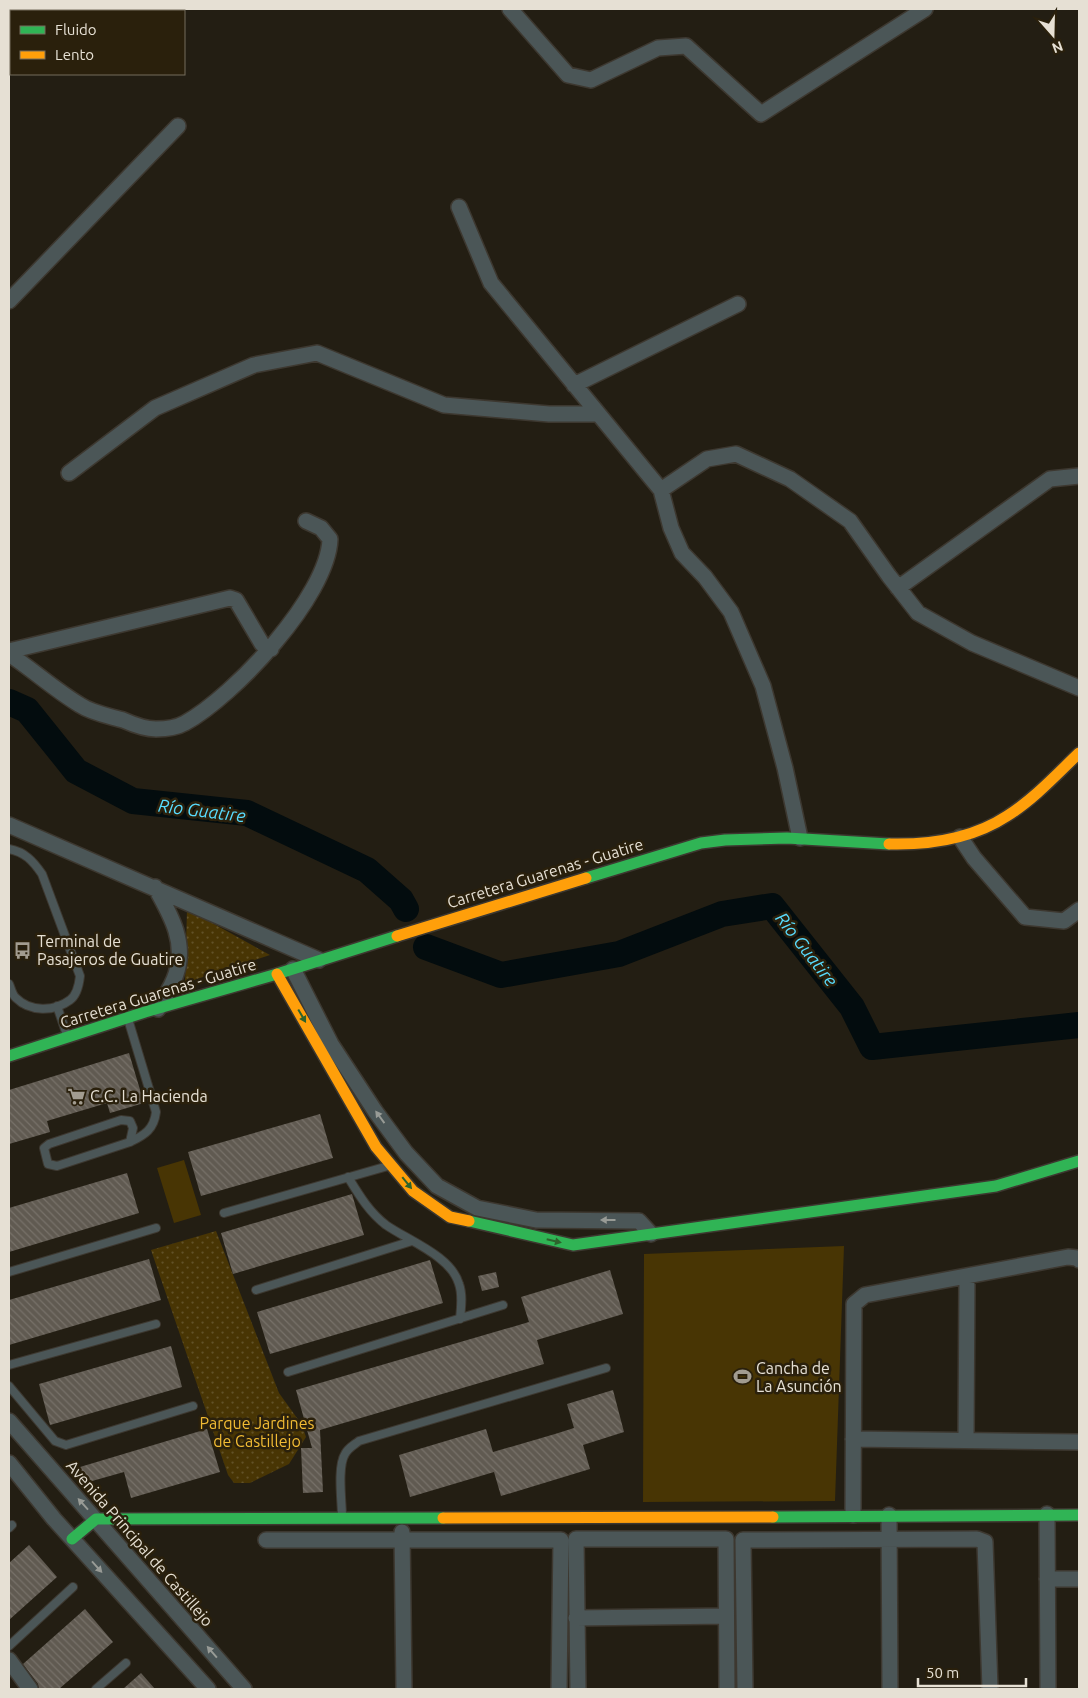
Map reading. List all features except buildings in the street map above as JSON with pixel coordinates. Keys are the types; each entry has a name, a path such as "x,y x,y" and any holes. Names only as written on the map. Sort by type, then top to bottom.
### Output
{"street":[{"path":"510,9 568,75 591,80 658,48 686,46 761,114 925,9"},
{"path":"9,301 178,126"},
{"path":"459,207 491,283 661,490 671,528 682,553 704,577 731,612 763,686 785,768 800,838"},
{"path":"574,385 738,304"},
{"path":"69,473 155,408 254,365 317,353 444,405 549,414 597,414"},
{"path":"661,490 707,459 736,454 790,479 850,521 918,613 972,643 1079,688"},
{"path":"898,588 1050,479 1079,476"},
{"path":"9,652 81,706 154,729 174,727 185,723 217,701 271,648 300,610 318,578 330,548 330,539 321,528 306,521"},
{"path":"9,652 230,598 236,600 262,644 271,648"},
{"name":"Carretera Guarenas - Guatire","path":"9,1056 701,843 720,839 800,838 866,844 909,845 934,843 982,830 1018,808 1079,753"},
{"path":"10,829 155,887 320,960"},
{"path":"960,836 974,858 1025,917 1064,921 1079,910"},
{"path":"155,887 173,919 178,936 179,955 176,974 158,1009"},
{"path":"292,969 331,1044 375,1111 406,1153 437,1186 477,1208 536,1220 639,1220 651,1234"},
{"path":"277,974 376,1146 413,1191 450,1217 573,1245 996,1186 1079,1161"},
{"path":"852,1515 854,1304 865,1295 1068,1257 1078,1258 1079,1260"},
{"path":"966,1441 967,1276"},
{"name":"Avenida Principal de Castillejo","path":"9,1421 244,1689"},
{"path":"853,1439 1079,1442"},
{"path":"9,1463 72,1539 208,1689"},
{"path":"1047,1514 1048,1689"},
{"path":"889,1515 890,1689"},
{"path":"72,1539 96,1519 1079,1515"},
{"path":"661,1517 661,1539"},
{"path":"402,1518 404,1689"},
{"path":"640,1518 641,1539"},
{"path":"578,1689 576,1539 726,1538 727,1689"},
{"path":"745,1689 743,1540 890,1539 977,1539 985,1542 990,1689"},
{"path":"266,1540 561,1540 560,1689"},
{"path":"1047,1579 1079,1579"},
{"path":"576,1618 726,1616"},
{"path":"9,1660 30,1689"}],"lane":[{"path":"9,849 16,850 33,860 42,874 80,976 80,985 70,1000 45,1009 30,1008 15,998 9,984"},
{"path":"57,1006 68,1037"},
{"path":"128,1018 156,1112 155,1122 150,1130 130,1142 57,1166 48,1164 44,1152 44,1148 49,1144 121,1120 130,1122 133,1128 130,1142"},
{"path":"224,1213 393,1165"},
{"path":"348,1178 369,1210 386,1225 440,1258 454,1272 460,1285 460,1319"},
{"path":"9,1272 156,1228"},
{"path":"256,1290 412,1241"},
{"path":"288,1372 503,1305"},
{"path":"9,1365 156,1324"},
{"path":"342,1517 341,1464 344,1455 350,1447 359,1441 606,1368"},
{"path":"9,1386 55,1440 66,1445 193,1406"},
{"path":"9,1646 73,1587"},
{"path":"96,1689 126,1663"}],"green space":[{"path":"187,909 270,955 185,983"},
{"path":"184,1160 201,1215 174,1223 157,1168"},
{"name":"Parque Jardines de Castillejo","path":"216,1231 279,1393 302,1425 306,1437 289,1464 250,1483 234,1483 228,1475 151,1250"},
{"name":"Cancha de La Asunción","path":"844,1246 835,1501 643,1502 644,1254"}],"waterway":[{"name":"Río Guatire","path":"9,702 27,710 76,771 133,801 247,813 367,870 401,900 406,909"},
{"name":"Río Guatire","path":"426,947 501,975 619,954 722,914 772,906 852,1007 872,1047 1079,1025"}],"traffic: fast":[{"path":"586,878 701,843 725,840 787,838 889,844"},
{"path":"9,1056 145,1012 277,974 397,936"},
{"path":"469,1221 573,1245 996,1186 1079,1161"},
{"path":"773,1517 1079,1515"},
{"path":"72,1539 96,1519 443,1518"}],"traffic: slow":[{"path":"889,844 935,842 965,835 994,824 1026,802 1079,753"},
{"path":"397,936 586,878"},
{"path":"277,974 376,1147 413,1191 450,1217 469,1221"},
{"path":"443,1518 773,1517"}],"place":[{"name":"Terminal de Pasajeros de Guatire","path":"23,950"},
{"name":"C.C. La Hacienda","path":"76,1096"},
{"name":"Cancha de La Asunción","path":"742,1377"}]}
